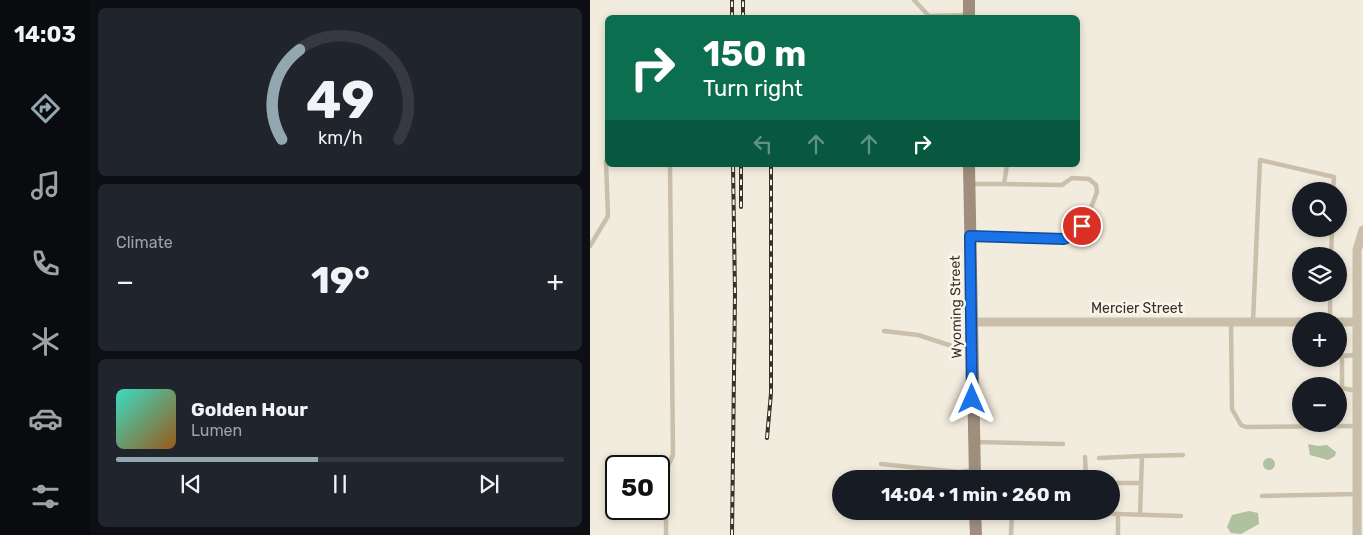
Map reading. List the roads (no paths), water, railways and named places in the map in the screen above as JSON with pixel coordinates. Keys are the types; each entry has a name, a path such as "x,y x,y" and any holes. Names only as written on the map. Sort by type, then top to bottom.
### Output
{"main road":[{"path":"969,0 969,15"},
{"name":"Wyoming Street","path":"970,167 974,470"},
{"path":"975,520 976,535"}],"street":[{"path":"1357,535 1355,355 1357,250 1363,230"},
{"name":"Mercier Street","path":"972,322 1292,322"},
{"path":"1347,322 1356,322"}],"lane":[{"path":"914,0 928,15"},
{"path":"1253,322 1260,160 1334,176 1334,182"},
{"path":"590,246 608,216 606,167"},
{"path":"666,535 666,470 673,455 670,167"},
{"path":"1004,184 1007,167"},
{"path":"970,184 1062,185 1079,177 1089,179 1096,185 1096,192 1082,226 1076,234 1064,239 970,236"},
{"path":"1231,322 1232,409 1240,425 1246,427 1356,426"},
{"path":"884,331 918,335 952,346 972,345"},
{"path":"1355,355 1343,356 1342,358 1342,388 1356,391"},
{"path":"974,442 1063,444"},
{"path":"1099,458 1183,455"},
{"path":"1140,515 1142,456"},
{"path":"1085,457 1086,470"},
{"path":"881,464 940,470"},
{"path":"1120,483 1141,483"},
{"path":"1262,496 1356,494"},
{"path":"1120,514 1181,516"},
{"path":"1011,535 1012,520"},
{"path":"1118,520 1118,535"}],"railway":[{"path":"732,0 732,15"},
{"path":"743,0 743,15"},
{"path":"732,535 735,293 733,167"},
{"path":"741,167 741,207"},
{"path":"767,438 771,393 771,167"}]}
